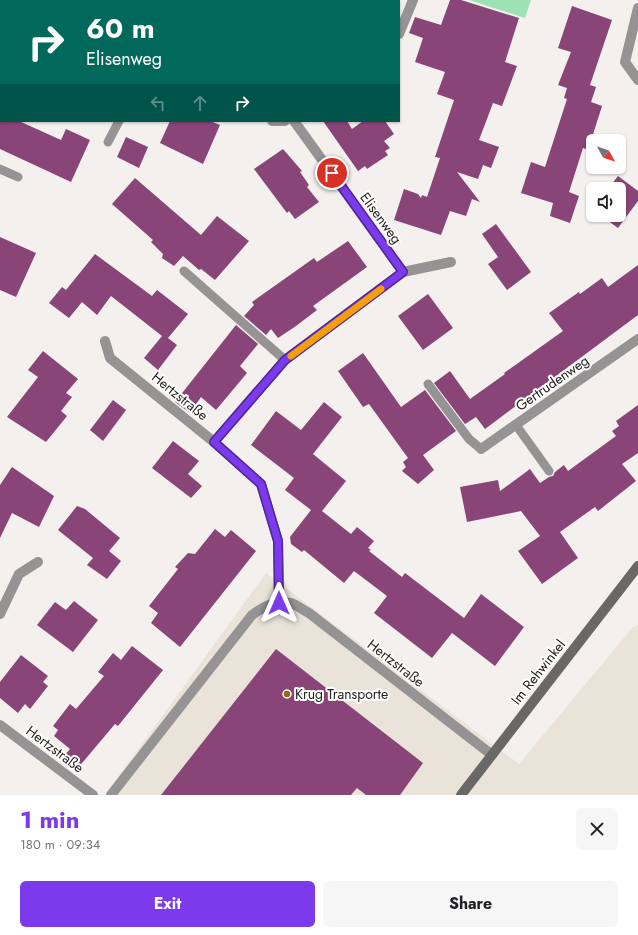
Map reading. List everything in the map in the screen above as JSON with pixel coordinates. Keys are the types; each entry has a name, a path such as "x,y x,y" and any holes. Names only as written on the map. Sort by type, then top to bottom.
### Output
{"street":[{"path":"400,32 413,0"},
{"path":"638,8 625,62 638,80"},
{"name":"Elisenweg","path":"295,122 403,272"},
{"path":"214,442 285,360 403,272 451,262"},
{"name":"Gertrudenweg","path":"481,449 638,339"},
{"name":"Hertzstraße","path":"105,341 110,358 214,442 261,484 278,541 279,603"},
{"path":"0,614 19,574 38,562"},
{"name":"Im Rehwinkel","path":"461,795 638,566"},
{"name":"Hertzstraße","path":"111,795 252,614 264,605 279,603 292,603 309,613 492,755"},
{"name":"Hertzstraße","path":"0,725 92,795"}],"lane":[{"path":"108,142 118,122"},
{"path":"0,169 18,177"},
{"path":"184,271 285,360"},
{"path":"428,384 469,439 481,449"},
{"path":"516,425 549,471"}],"shaded area":[{"path":"266,573 519,764 633,627 638,625 638,795 105,795"}],"green space":[{"path":"469,0 531,0 525,18"}],"building":[{"path":"450,0 461,0 519,18 505,62 517,66 502,106 493,103 479,140 499,147 491,168 483,165 478,179 457,172 480,202 472,199 466,216 450,211 441,235 394,220 404,189 418,194 421,198 422,195 427,197 440,158 435,157 454,100 437,94 445,72 415,62 423,38 409,33 415,17 441,25"},
{"path":"572,6 612,20 590,85 596,87 591,102 602,106 593,134 586,134 586,149 583,148 569,192 579,196 570,223 550,216 553,203 521,193 531,162 545,167 567,99 564,98 567,88 558,85 571,52 558,48"},
{"path":"0,122 21,122 61,140 66,129 90,140 71,182 0,149"},
{"path":"170,122 212,122 220,125 203,164 160,143"},
{"path":"324,122 348,122 352,129 362,122 386,122 394,134 384,141 390,148 385,151 388,155 367,169 365,166 358,171"},
{"path":"126,137 148,147 139,168 117,157"},
{"path":"283,149 302,171 300,172 309,185 307,187 319,202 295,219 289,211 287,213 254,169"},
{"path":"618,176 626,182 613,182"},
{"path":"135,178 201,235 217,216 249,241 215,280 201,269 199,270 183,256 174,266 162,258 163,254 151,242 153,240 112,204"},
{"path":"626,182 638,191 638,201 626,217"},
{"path":"610,222 622,222 618,228"},
{"path":"496,224 531,272 507,290 488,264 498,257 482,234"},
{"path":"0,237 36,253 16,297 0,290"},
{"path":"348,241 367,267 313,306 317,310 296,326 278,338 271,329 266,335 244,316 254,305 252,302 314,258 317,262"},
{"path":"95,254 152,296 157,290 188,314 168,338 177,345 158,370 144,358 162,336 111,296 97,315 82,302 69,318 49,303 62,287 66,290"},
{"path":"638,265 638,315 485,429 476,417 465,424 434,383 450,371 470,399 563,331 549,313 579,292 580,294 602,278 608,287"},
{"path":"428,294 453,328 423,350 398,316"},
{"path":"236,325 258,344 240,366 247,373 216,410 201,397 190,413 175,402"},
{"path":"43,351 78,379 66,393 72,397 61,411 67,416 46,442 7,417 38,377 28,370"},
{"path":"363,353 401,407 425,390 456,431 423,455 434,470 418,484 402,471 406,467 403,462 408,458 369,404 363,407 338,371"},
{"path":"113,400 126,410 103,441 90,430"},
{"path":"324,402 342,417 313,454 346,481 322,511 351,534 357,527 374,541 368,548 371,550 369,551 402,577 405,573 464,618 481,594 524,627 495,666 452,633 432,658 374,613 387,596 354,571 344,583 304,550 302,552 291,544 290,537 311,510 285,490 294,478 251,445 276,411 301,430"},
{"path":"638,405 638,453 622,464 636,481 598,511 595,507 560,532 578,558 542,584 518,551 540,536 521,511 467,522 460,487 498,480 500,491 530,469 540,483 553,476 555,472 564,465 568,471 616,436 612,431 619,426 616,421"},
{"path":"173,441 199,461 188,474 202,486 191,498 152,468"},
{"path":"12,467 54,496 39,527 12,513 0,538 0,485"},
{"path":"77,506 85,509 120,538 109,551 121,561 107,579 87,565 93,558 58,530"},
{"path":"215,529 225,537 231,530 256,551 180,647 151,623 158,613 149,606 178,569 175,567 188,553 195,554"},
{"path":"74,601 98,620 73,652 37,625 55,602 66,610"},
{"path":"132,646 163,670 118,726 115,724 77,769 63,757 70,749 54,736 58,730 53,726 70,704 76,709 104,676 98,672 113,653 121,660"},
{"name":"Krug Transporte","path":"276,649 423,763 400,795 366,795 357,788 351,795 161,795"},
{"path":"21,655 48,676 43,682 48,686 30,709 25,704 18,713 0,698 0,682"}],"slow traffic":[{"path":"291,356 381,289"}],"place":[{"name":"Krug Transporte","path":"287,694"}],"route":[{"path":"279,603 278,541 261,484 214,442 285,360 403,272 332,173"}]}
